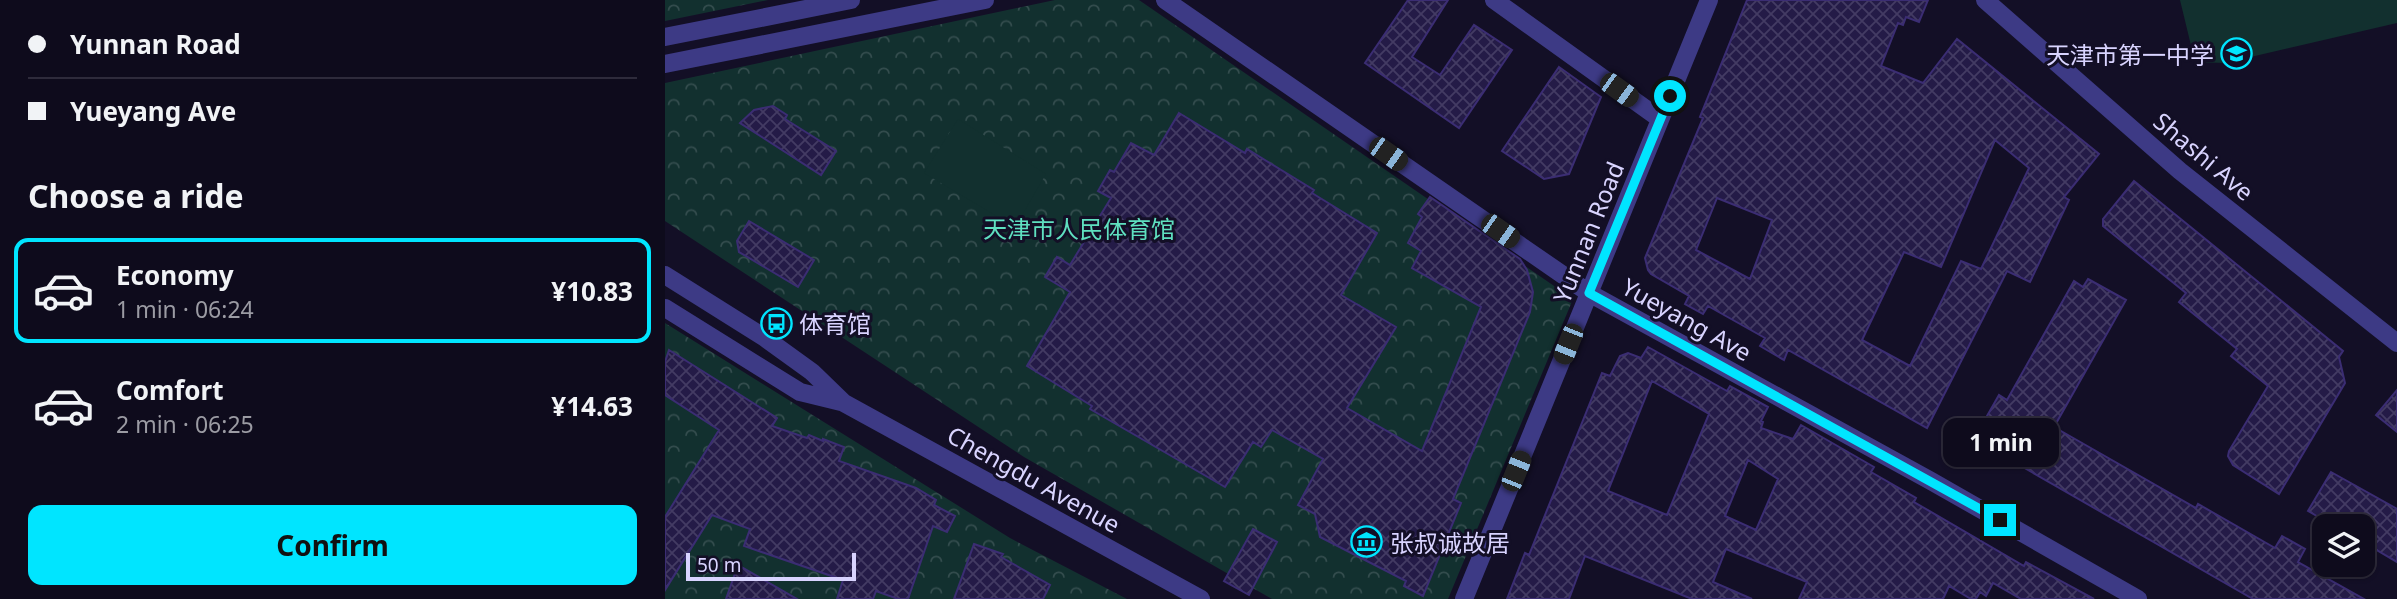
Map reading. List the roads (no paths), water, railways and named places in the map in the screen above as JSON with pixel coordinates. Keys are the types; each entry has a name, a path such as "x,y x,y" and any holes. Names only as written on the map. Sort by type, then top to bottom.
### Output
{"street":[{"path":"665,37 851,0"},
{"path":"665,64 985,0"},
{"name":"Yueyang Ave","path":"1165,0 1589,293 2139,599"},
{"path":"1494,0 1660,119"},
{"name":"Yunnan Road","path":"1464,599 1709,0"},
{"name":"Shashi Ave","path":"1985,0 2180,171 2397,343"},
{"name":"Chengdu Avenue","path":"665,275 813,372 844,403"},
{"name":"Chengdu Avenue","path":"665,308 800,392 844,403 1201,599"}],"place":[{"name":"天津市第一中学","path":"2237,54"},
{"name":"体育馆","path":"776,323"},
{"name":"张叔诚故居","path":"1367,542"}],"park label":[{"name":"天津市人民体育馆","path":"1079,228"}]}
